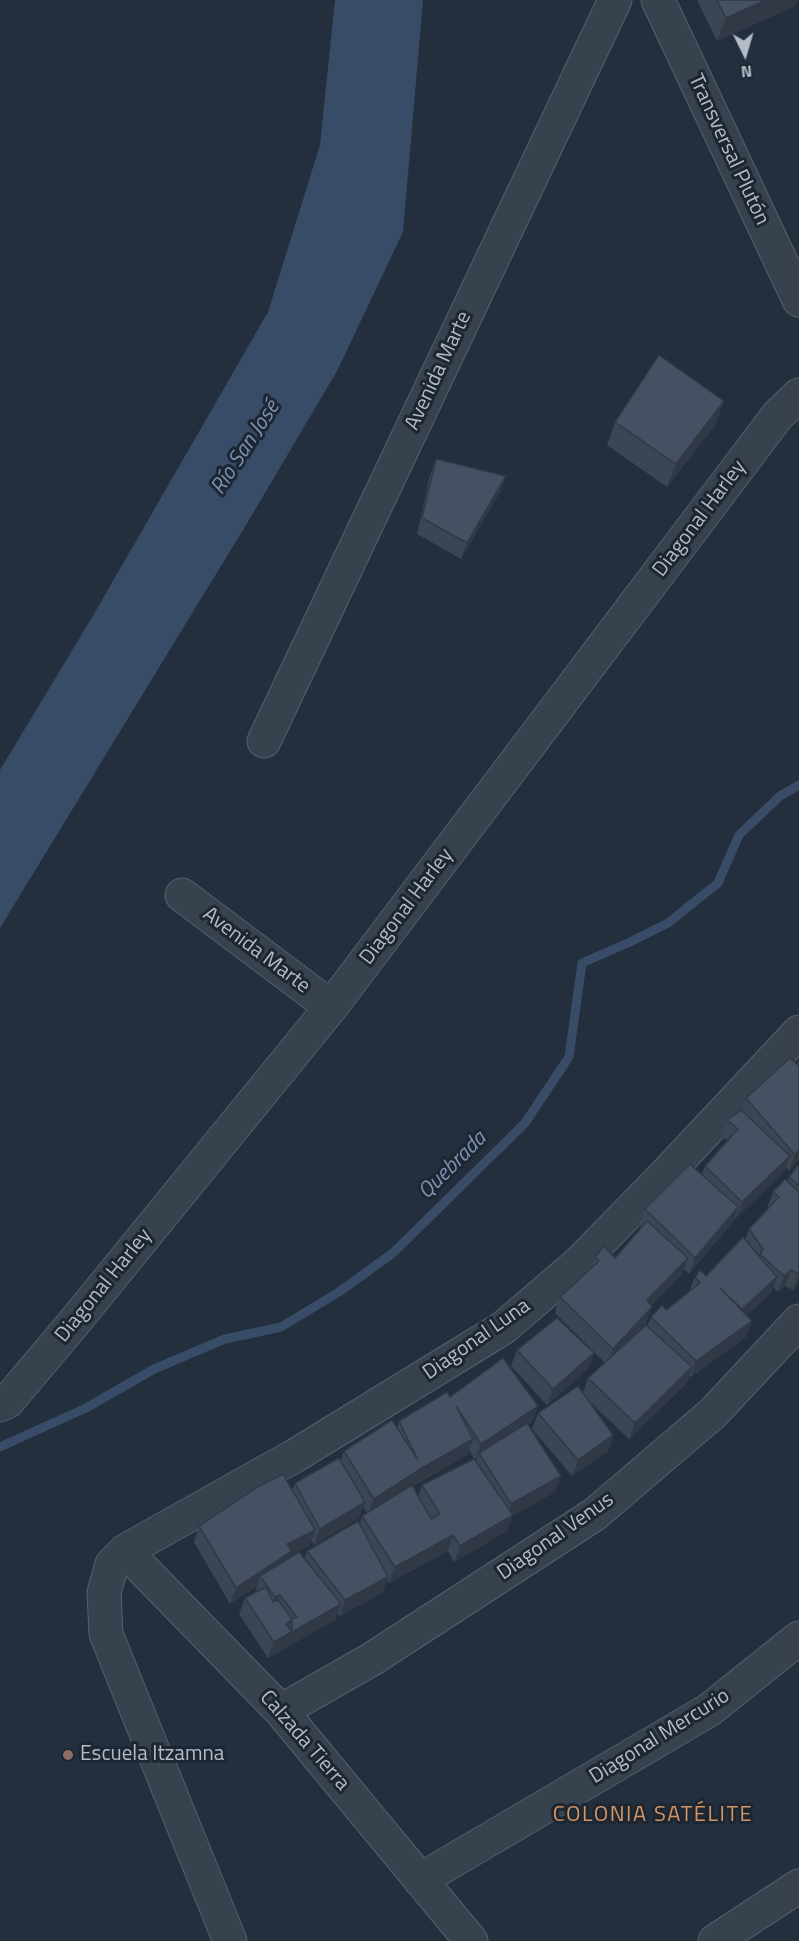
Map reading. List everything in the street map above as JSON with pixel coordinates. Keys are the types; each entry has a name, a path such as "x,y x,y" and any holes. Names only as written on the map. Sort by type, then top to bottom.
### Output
{"street":[{"name":"Avenida Marte","path":"264,741 615,0"},
{"name":"Transversal Plutón","path":"658,0 799,300"},
{"name":"Diagonal Harley","path":"0,1406 7,1402 70,1327 331,1007 778,415 799,395"},
{"name":"Avenida Marte","path":"182,894 331,1007"},
{"name":"Diagonal Luna","path":"125,1551 296,1455 503,1328 580,1262 799,1032"},
{"name":"Diagonal Venus","path":"281,1711 372,1659 595,1514 712,1413 799,1321"},
{"name":"Calzada Tierra","path":"125,1551 281,1711 471,1941"},
{"path":"125,1551 112,1564 104,1593 106,1634 230,1941"},
{"name":"Diagonal Mercurio","path":"420,1880 709,1710 799,1638"},
{"path":"715,1941 799,1886"}],"water":[{"name":"Río San José","path":"335,0 423,0 403,232 337,371 249,520 0,928 0,770 94,614 268,312 320,145"}],"building":[{"path":"717,0 766,0 726,18"},
{"path":"659,355 724,401 676,464 615,422"},
{"path":"436,459 506,476 467,543 422,518"},
{"path":"790,1058 799,1066 799,1150 795,1155 746,1098"},
{"path":"741,1110 790,1156 742,1202 705,1166 738,1129 727,1120"},
{"path":"690,1164 738,1207 695,1258 645,1209"},
{"path":"799,1164 799,1186 789,1177"},
{"path":"785,1179 799,1192 799,1274 791,1270 784,1276 760,1254 763,1249 749,1229 779,1197 773,1192"},
{"path":"647,1221 688,1258 647,1300 652,1307 613,1349 560,1297 599,1261 595,1257 604,1246 615,1258"},
{"path":"743,1237 777,1277 742,1309 720,1288 752,1321 696,1361 651,1317 662,1305 666,1310 700,1283 695,1277 700,1270 706,1276"},
{"path":"557,1318 594,1353 553,1389 517,1350"},
{"path":"646,1325 692,1367 635,1423 588,1378"},
{"path":"503,1358 538,1406 481,1444 456,1406 473,1439 374,1499 344,1451 392,1420 418,1460 399,1421 447,1392 450,1397"},
{"path":"578,1386 613,1435 578,1460 538,1413"},
{"path":"527,1423 561,1476 511,1504 479,1453"},
{"path":"339,1458 365,1502 320,1529 295,1483"},
{"path":"474,1459 513,1515 460,1546 453,1535 395,1567 362,1516 412,1485 431,1519 440,1514 422,1485"},
{"path":"283,1474 315,1530 287,1544 292,1551 236,1588 199,1526 256,1488"},
{"path":"358,1521 388,1577 345,1600 307,1551"},
{"path":"299,1552 341,1604 292,1632 292,1619 297,1617 280,1595 275,1597 260,1576"},
{"path":"266,1587 273,1602 278,1600 292,1619 286,1624 292,1632 274,1642 245,1598"}],"waterway":[{"name":"Quebrada","path":"0,1447 86,1408 154,1369 225,1339 281,1327 339,1292 393,1253 525,1123 569,1057 582,963 668,923 718,883 739,835 780,796 799,785"}],"place":[{"name":"Escuela Itzamna","path":"68,1755"}],"district":[{"name":"COLONIA SATÉLITE","path":"653,1816"}]}
